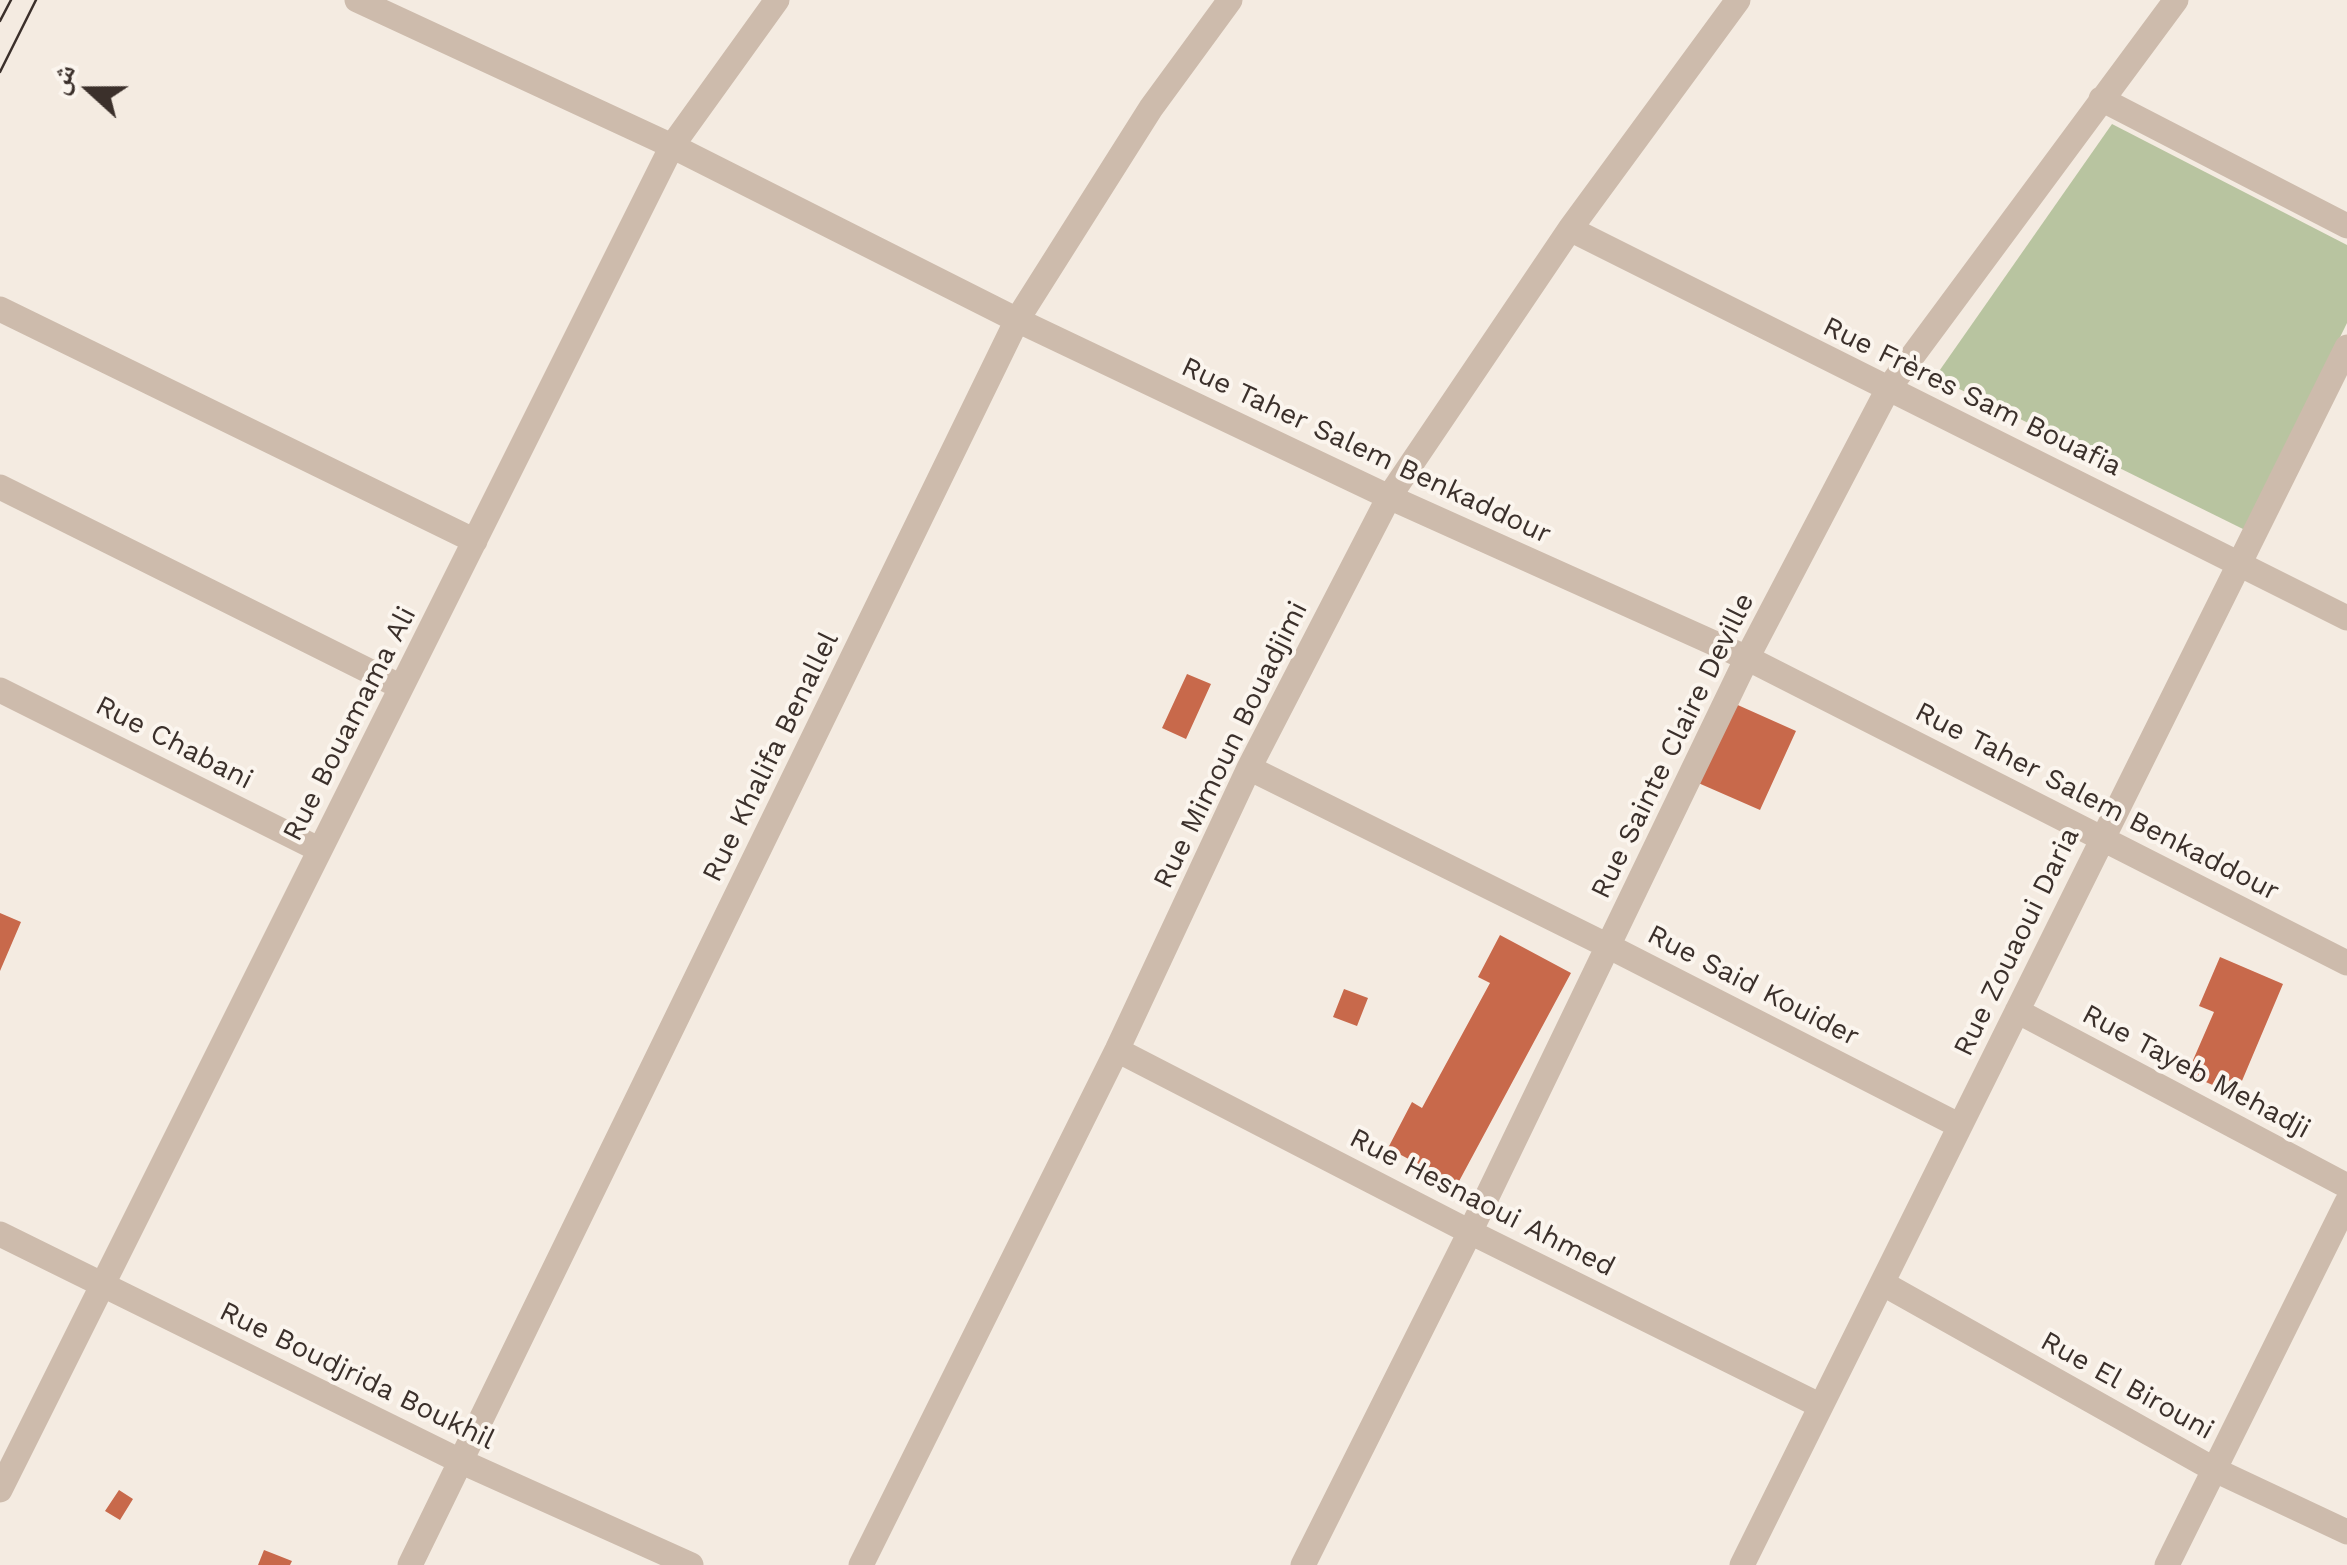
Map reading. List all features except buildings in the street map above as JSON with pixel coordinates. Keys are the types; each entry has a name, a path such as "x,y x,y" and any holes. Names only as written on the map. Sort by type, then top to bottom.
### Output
{"street":[{"name":"Rue Taher Salem Benkaddour","path":"356,0 672,146 1017,320 1388,497 1747,658 2347,963"},
{"name":"Rue Bouamama Ali","path":"0,1490 672,146 777,0"},
{"name":"Rue Khalifa Benallel","path":"410,1565 1017,320 1150,108 1230,0"},
{"name":"Rue Mimoun Bouadjimi","path":"861,1565 1118,1050 1249,768 1388,497 1570,230 1738,0"},
{"name":"Rue Sainte Claire Deville","path":"1302,1565 1470,1232 1747,658 1888,389 2176,0"},
{"path":"2101,99 2347,226"},
{"name":"Rue Frères Sam Bouafia","path":"1570,230 2347,618"},
{"path":"0,309 475,541"},
{"name":"Rue Zouaoui Daria","path":"1742,1565 2347,347"},
{"path":"0,487 401,687"},
{"name":"Rue Chabani","path":"0,690 320,850"},
{"name":"Rue Said Kouider","path":"1249,768 1960,1126"},
{"name":"Rue Tayeb Mehadji","path":"2017,1011 2347,1186"},
{"name":"Rue Hesnaoui Ahmed","path":"1118,1050 1470,1232 1821,1406"},
{"path":"2167,1565 2347,1202"},
{"name":"Rue Boudjrida Boukhil","path":"0,1234 460,1461 691,1565"},
{"name":"Rue El Birouni","path":"1882,1283 2215,1470 2347,1532"}],"green space":[{"path":"2112,124 2347,245 2347,323 2245,530 1935,377"}],"tram line":[{"path":"0,21 11,0"},
{"path":"0,72 36,0"}]}
